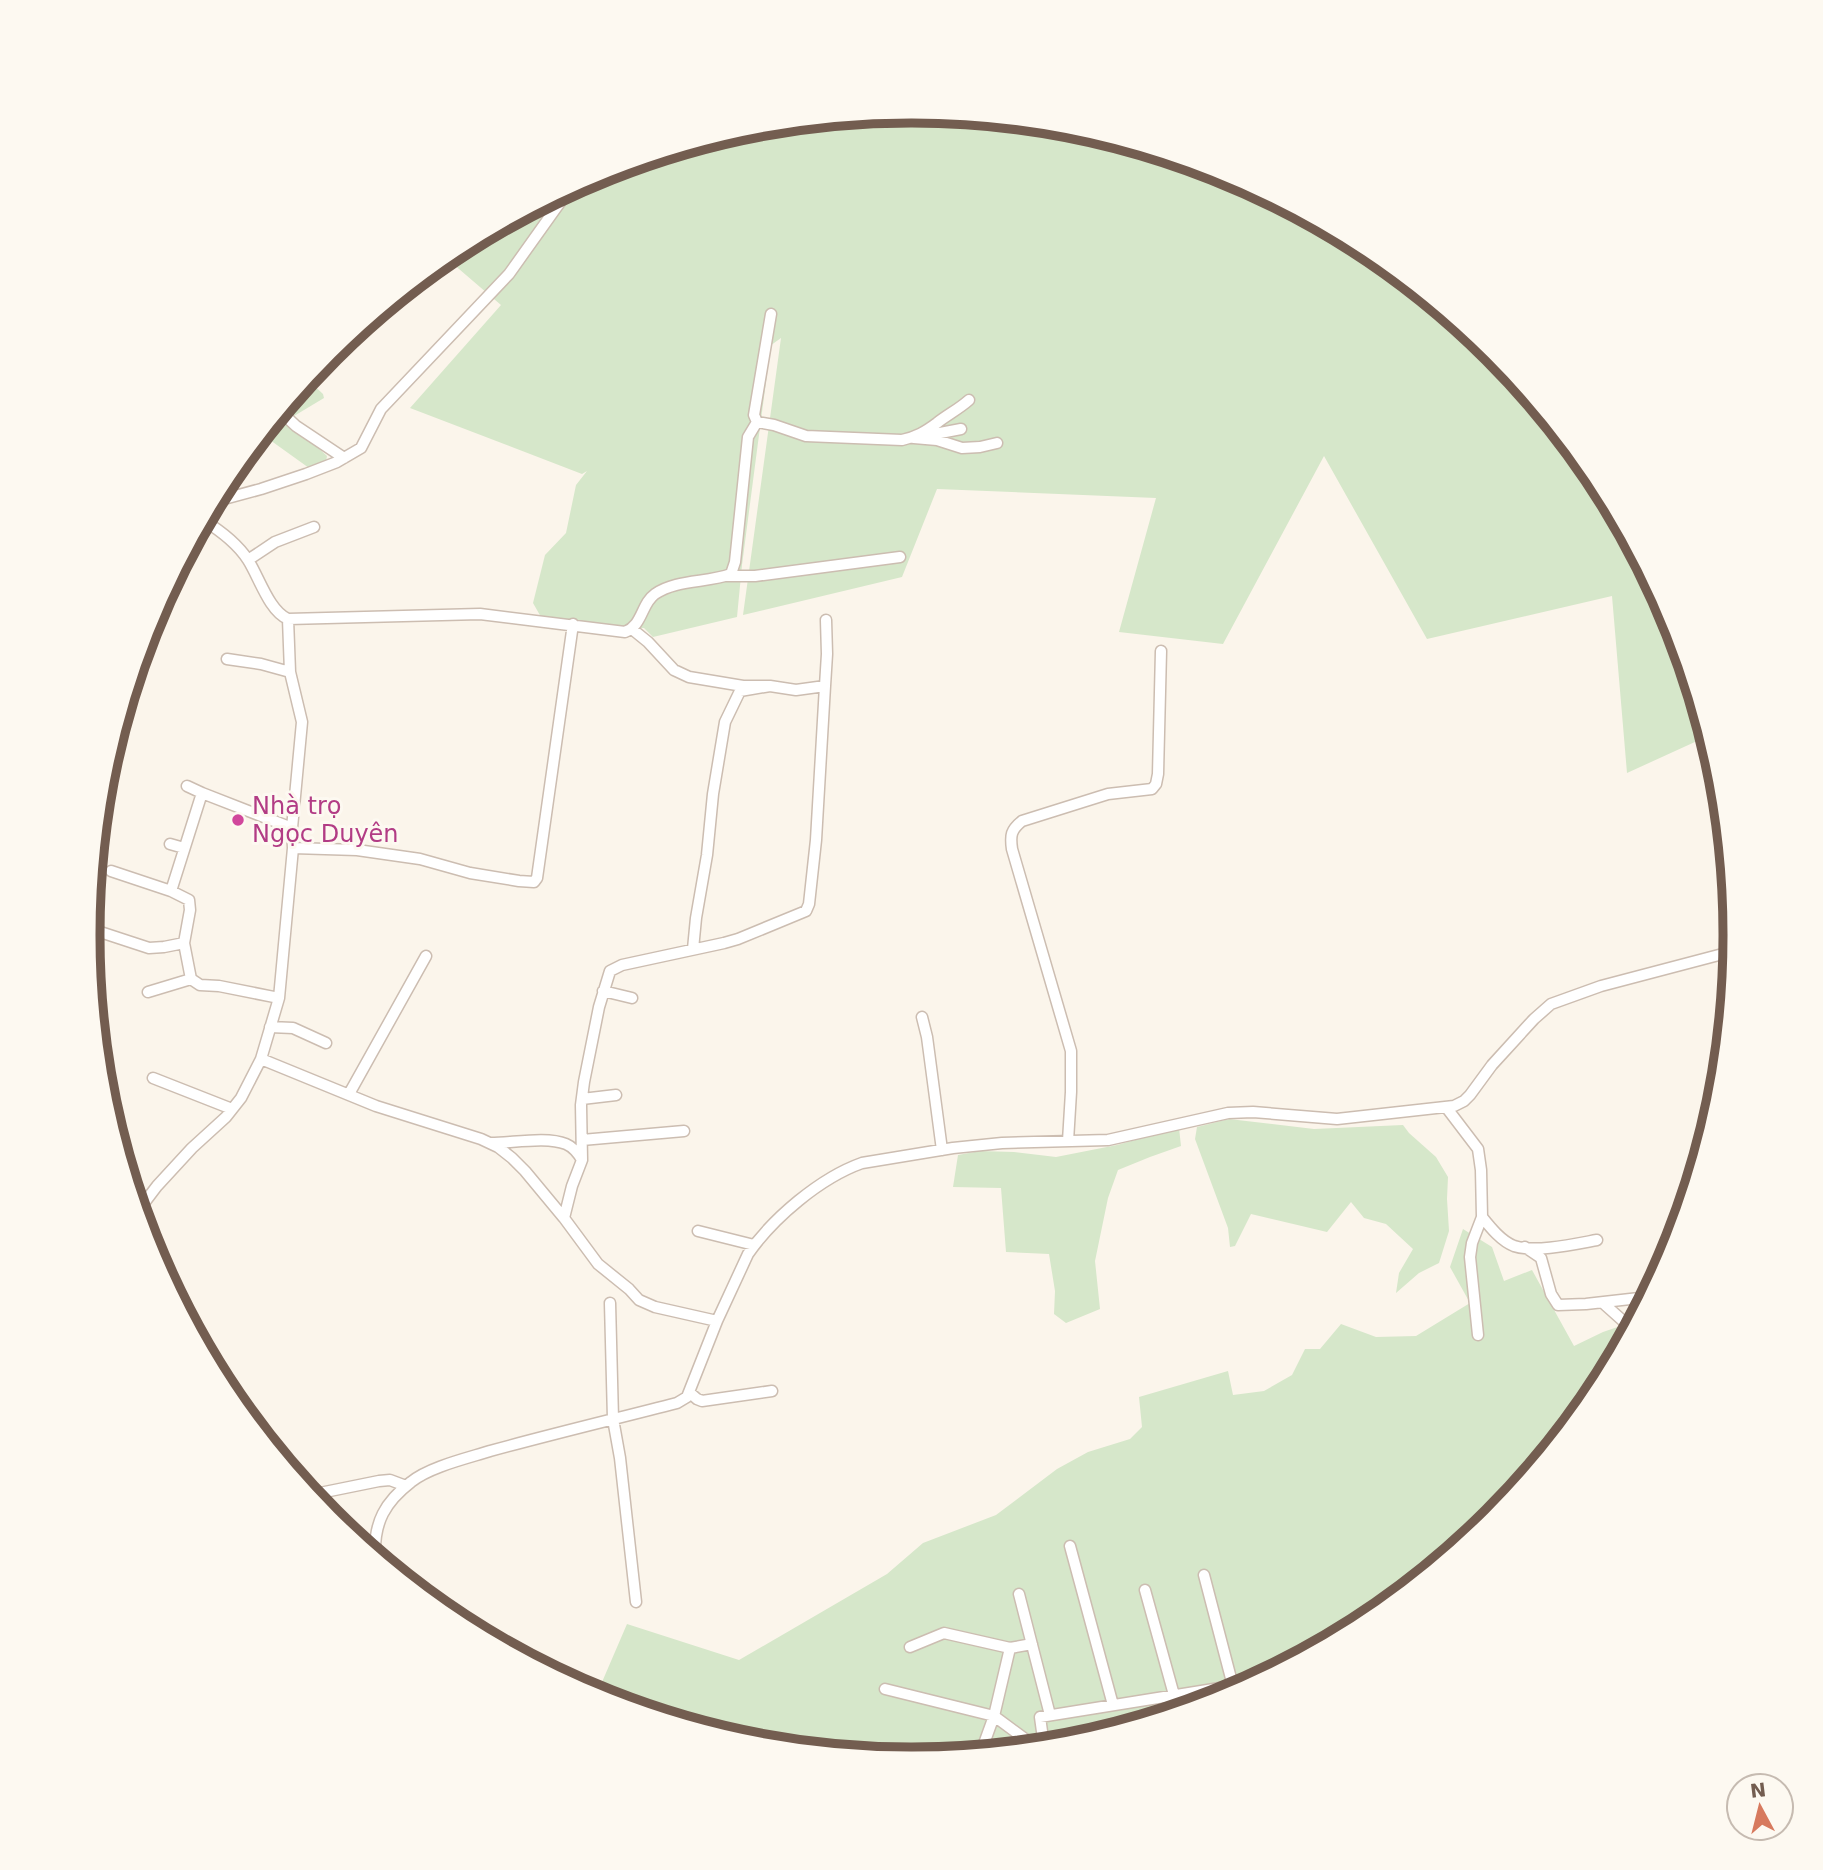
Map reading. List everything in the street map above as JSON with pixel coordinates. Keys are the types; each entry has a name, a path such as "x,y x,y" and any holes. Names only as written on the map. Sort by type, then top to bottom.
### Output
{"street":[{"path":"229,497 295,478 361,448 381,409 509,274 559,204"},
{"path":"757,422 754,415 771,314"},
{"path":"914,438 957,411 969,400"},
{"path":"287,417 344,458"},
{"path":"757,422 806,436 886,441 961,429"},
{"path":"726,576 730,574 735,562 748,437 757,422"},
{"path":"914,438 937,440 962,448 997,443"},
{"path":"212,525 248,559 270,601 283,617 288,619 480,614 625,632 632,629 640,619 652,596 662,590 726,576 755,576 900,557"},
{"path":"248,559 275,542 314,527"},
{"path":"145,1202 192,1148 215,1129 249,1084 261,1059 279,998 302,722 290,672 288,619"},
{"path":"564,1218 582,1160 582,1099 599,1007 610,971 614,967 738,939 806,911 816,840 827,654 826,620"},
{"path":"293,848 357,850 394,855 470,873 534,881 537,878 573,624"},
{"path":"632,629 674,670 689,677 743,686 796,690 825,686"},
{"path":"1068,1141 1071,1051 1010,837 1013,829 1022,821 1108,794 1152,789 1156,785 1161,651"},
{"path":"227,659 290,672"},
{"path":"693,950 695,918 707,855 713,794 725,722 740,691 770,686"},
{"path":"187,786 292,828"},
{"path":"171,891 202,793"},
{"path":"170,844 184,848"},
{"path":"111,872 187,897 190,902 184,943 191,979 200,985 279,998"},
{"path":"100,932 149,948 184,943"},
{"path":"374,1543 378,1522 390,1503 413,1480 452,1462 677,1403 687,1397 717,1321 754,1245 782,1214 848,1168 862,1163 942,1150 1002,1143 1108,1140 1228,1113 1254,1112 1337,1119 1446,1107 1464,1101 1492,1065 1552,1004 1601,986 1723,954"},
{"path":"349,1094 426,956"},
{"path":"148,992 191,979"},
{"path":"603,991 632,998"},
{"path":"922,1017 942,1150"},
{"path":"270,1027 293,1028 326,1043"},
{"path":"261,1059 376,1106 488,1143 512,1158 564,1218 598,1264 643,1303 717,1321"},
{"path":"153,1078 232,1109"},
{"path":"582,1099 616,1095"},
{"path":"1446,1107 1478,1149 1481,1170 1482,1216 1470,1257 1478,1335"},
{"path":"582,1140 684,1131"},
{"path":"488,1143 534,1141 566,1144 577,1152 582,1160"},
{"path":"1482,1216 1494,1232 1513,1246 1543,1248 1597,1240"},
{"path":"698,1231 754,1245"},
{"path":"1525,1247 1541,1258 1551,1294 1558,1305 1638,1298"},
{"path":"610,1303 613,1419 621,1458 636,1602"},
{"path":"1603,1303 1624,1322"},
{"path":"689,1392 702,1401 772,1391"},
{"path":"322,1492 390,1480 406,1486"},
{"path":"1070,1546 1113,1705"},
{"path":"1204,1575 1232,1681"},
{"path":"1145,1590 1174,1695"},
{"path":"1019,1594 1050,1715"},
{"path":"910,1647 944,1633 1010,1648 1032,1644"},
{"path":"984,1743 994,1716 1010,1648"},
{"path":"885,1689 994,1716 1029,1738"},
{"path":"1041,1736 1040,1717 1210,1689"}],"green space":[{"path":"858,125 965,125 1070,139 1172,166 1271,207 1362,260 1406,291 1447,325 1522,400 1556,441 1586,484 1640,576 1680,674 1699,740 1627,773 1612,596 1427,639 1324,456 1223,644 1119,632 1156,498 937,489 902,577 743,615 781,338 767,348 770,351 737,617 653,637 644,628 624,628 541,617 533,603 545,555 566,533 576,485 587,471 582,474 410,408 501,305 454,265 506,232 601,185 651,166 753,139"},
{"path":"314,386 323,394 324,398 294,416 293,425 327,456 326,462 309,468 270,440 266,442"},
{"path":"1229,1119 1314,1129 1403,1125 1436,1157 1448,1177 1449,1231 1439,1263 1419,1273 1396,1293 1399,1273 1413,1249 1386,1224 1364,1218 1351,1202 1327,1232 1251,1214 1235,1246 1230,1247 1228,1228 1195,1139 1197,1127"},
{"path":"1179,1128 1181,1146 1118,1170 1108,1198 1095,1261 1100,1309 1066,1323 1054,1314 1055,1291 1049,1254 1006,1252 1001,1188 953,1187 958,1155 980,1151 1056,1157 1117,1145"},
{"path":"1463,1229 1492,1247 1504,1281 1532,1270 1574,1346 1623,1325 1556,1429 1485,1509 1406,1579 1317,1638 1271,1663 1172,1704 1122,1719 1017,1740 912,1747 806,1740 753,1731 651,1704 601,1685 627,1624 739,1660 887,1574 923,1543 996,1515 1057,1469 1088,1452 1130,1439 1142,1427 1139,1397 1228,1371 1233,1395 1264,1391 1292,1375 1305,1349 1320,1349 1341,1324 1376,1337 1416,1336 1470,1303 1450,1267"}],"place":[{"name":"Nhà trọ Ngọc Duyên","path":"238,820"}]}
